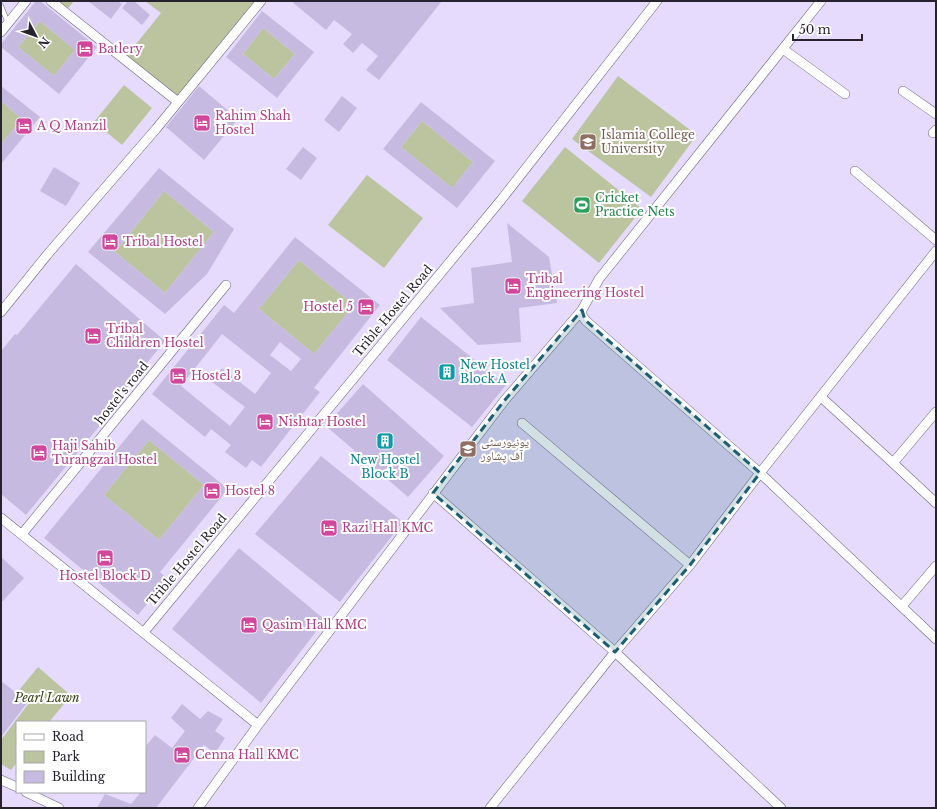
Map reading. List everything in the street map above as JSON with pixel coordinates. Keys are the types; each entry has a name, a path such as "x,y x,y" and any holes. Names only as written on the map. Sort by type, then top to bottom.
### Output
{"street":[{"path":"1,32 5,20 26,1"},
{"path":"51,1 178,102"},
{"path":"1,312 47,255 178,102 261,1"},
{"name":"Trible Hostel Road","path":"144,632 501,200 657,1"},
{"path":"198,808 258,725 504,401 582,310 604,272 821,1"},
{"path":"783,49 845,94"},
{"path":"903,91 936,114"},
{"path":"855,170 936,240"},
{"path":"490,808 615,652 690,565 760,473 936,251"},
{"name":"hostel's road","path":"22,534 226,285"},
{"path":"582,310 582,315 585,320 760,473 936,639"},
{"path":"821,397 936,503"},
{"path":"893,463 936,412"},
{"path":"522,423 690,565"},
{"path":"433,493 615,652 781,808"},
{"path":"1,518 258,725"},
{"path":"902,606 936,566"},
{"path":"1,780 16,788"},
{"path":"28,793 59,808"}],"lane":[{"path":"1,6 5,20"}],"highlighted area":[{"path":"582,310 585,320 760,473 690,565 615,652 433,493 504,401"}],"green space":[{"path":"51,1 74,1 65,12"},
{"path":"145,1 261,1 178,102 124,59 161,13"},
{"path":"40,21 75,50 54,76 18,47"},
{"path":"263,28 295,54 274,79 243,54"},
{"path":"618,76 697,135 651,197 572,139"},
{"path":"124,85 152,108 122,145 94,122"},
{"path":"1,101 22,119 1,144"},
{"path":"422,121 473,162 452,188 401,147"},
{"name":"Cricket Practice Nets","path":"565,147 642,209 599,263 522,201"},
{"path":"367,175 423,218 384,268 328,225"},
{"path":"164,191 214,232 165,293 115,252"},
{"path":"299,260 354,305 314,354 259,309"},
{"path":"149,440 204,485 159,540 104,495"},
{"name":"Pearl Lawn","path":"38,667 68,693 64,704 50,721 16,721 16,763 11,770 1,764 1,740 29,703 30,696 20,689"}],"building":[{"name":"Batlery","path":"36,1 40,1 97,47 59,94 1,47 1,44","holes":["40,21 75,50 54,76 18,47"]},
{"path":"88,1 118,1 122,4 111,19"},
{"path":"128,1 134,1 150,15 142,25 122,8"},
{"path":"291,1 442,1 379,80 366,70 378,56 362,43 353,53 343,44 352,34 334,20 326,30"},
{"path":"262,11 314,52 277,98 226,57","holes":["263,28 295,54 274,79 243,54"]},
{"name":"A Q Manzil","path":"1,86 40,117 1,164 1,144 22,119 1,101"},
{"name":"Rahim Shah Hostel","path":"199,86 238,119 204,160 166,127"},
{"path":"342,96 357,108 339,132 324,120"},
{"path":"421,102 495,161 457,208 383,149","holes":["422,121 473,162 452,188 401,147"]},
{"path":"303,147 317,158 301,180 286,169"},
{"path":"54,167 80,183 66,206 40,191"},
{"name":"Tribal Hostel","path":"159,168 234,229 207,274 165,314 88,252","holes":["164,191 214,232 165,293 115,252"]},
{"name":"Tribal Engineering Hostel","path":"507,223 549,257 557,303 519,308 521,342 478,345 440,308 474,303 471,268 512,262"},
{"path":"295,237 380,305 314,388 320,392 261,467 252,460 246,468 225,452 231,445 211,429 205,437 152,394 224,305 234,313","holes":["299,260 354,305 314,354 259,309","222,334 271,373 255,394 222,368 212,382 245,407 230,426 181,386","280,342 301,359 291,371 270,355"]},
{"path":"76,264 165,341 108,410 111,412 26,515 1,494 1,351 15,334 17,335"},
{"name":"New Hostel Block A","path":"421,317 506,385 472,427 387,360"},
{"name":"New Hostel Block B","path":"363,384 444,456 408,497 326,426"},
{"path":"142,419 228,489 160,572 168,579 138,615 44,538","holes":["149,440 204,485 159,540 104,495"]},
{"name":"Razi Hall KMC","path":"321,456 403,522 340,602 255,534"},
{"name":"Qasim Hall KMC","path":"239,548 325,620 261,703 172,629"},
{"path":"1,557 24,578 1,603"},
{"path":"1,681 28,702 1,737"},
{"name":"Cenna Hall KMC","path":"182,704 200,719 208,711 223,719 215,731 225,738 215,753 204,745 156,808 97,808 105,794 131,804 140,793 146,793 146,746 155,735 172,748 185,731 171,718"}],"place":[{"name":"Batlery","path":"85,49"},
{"name":"Rahim Shah Hostel","path":"202,123"},
{"name":"A Q Manzil","path":"24,126"},
{"name":"Islamia College University","path":"588,142"},
{"name":"Cricket Practice Nets","path":"582,205"},
{"name":"Tribal Hostel","path":"110,242"},
{"name":"Tribal Engineering Hostel","path":"513,286"},
{"name":"Hostel 5","path":"366,307"},
{"name":"Tribal Children Hostel","path":"93,336"},
{"name":"New Hostel Block A","path":"447,372"},
{"name":"Hostel 3","path":"178,376"},
{"name":"Nishtar Hostel","path":"265,422"},
{"name":"New Hostel Block B","path":"385,441"},
{"name":"یونیورسٹی آف پشاور","path":"468,449"},
{"name":"Haji Sahib Turangzai Hostel","path":"39,453"},
{"name":"Hostel 8","path":"212,491"},
{"name":"Razi Hall KMC","path":"329,528"},
{"name":"Hostel Block D","path":"105,558"},
{"name":"Qasim Hall KMC","path":"249,625"},
{"name":"Cenna Hall KMC","path":"182,755"}]}
